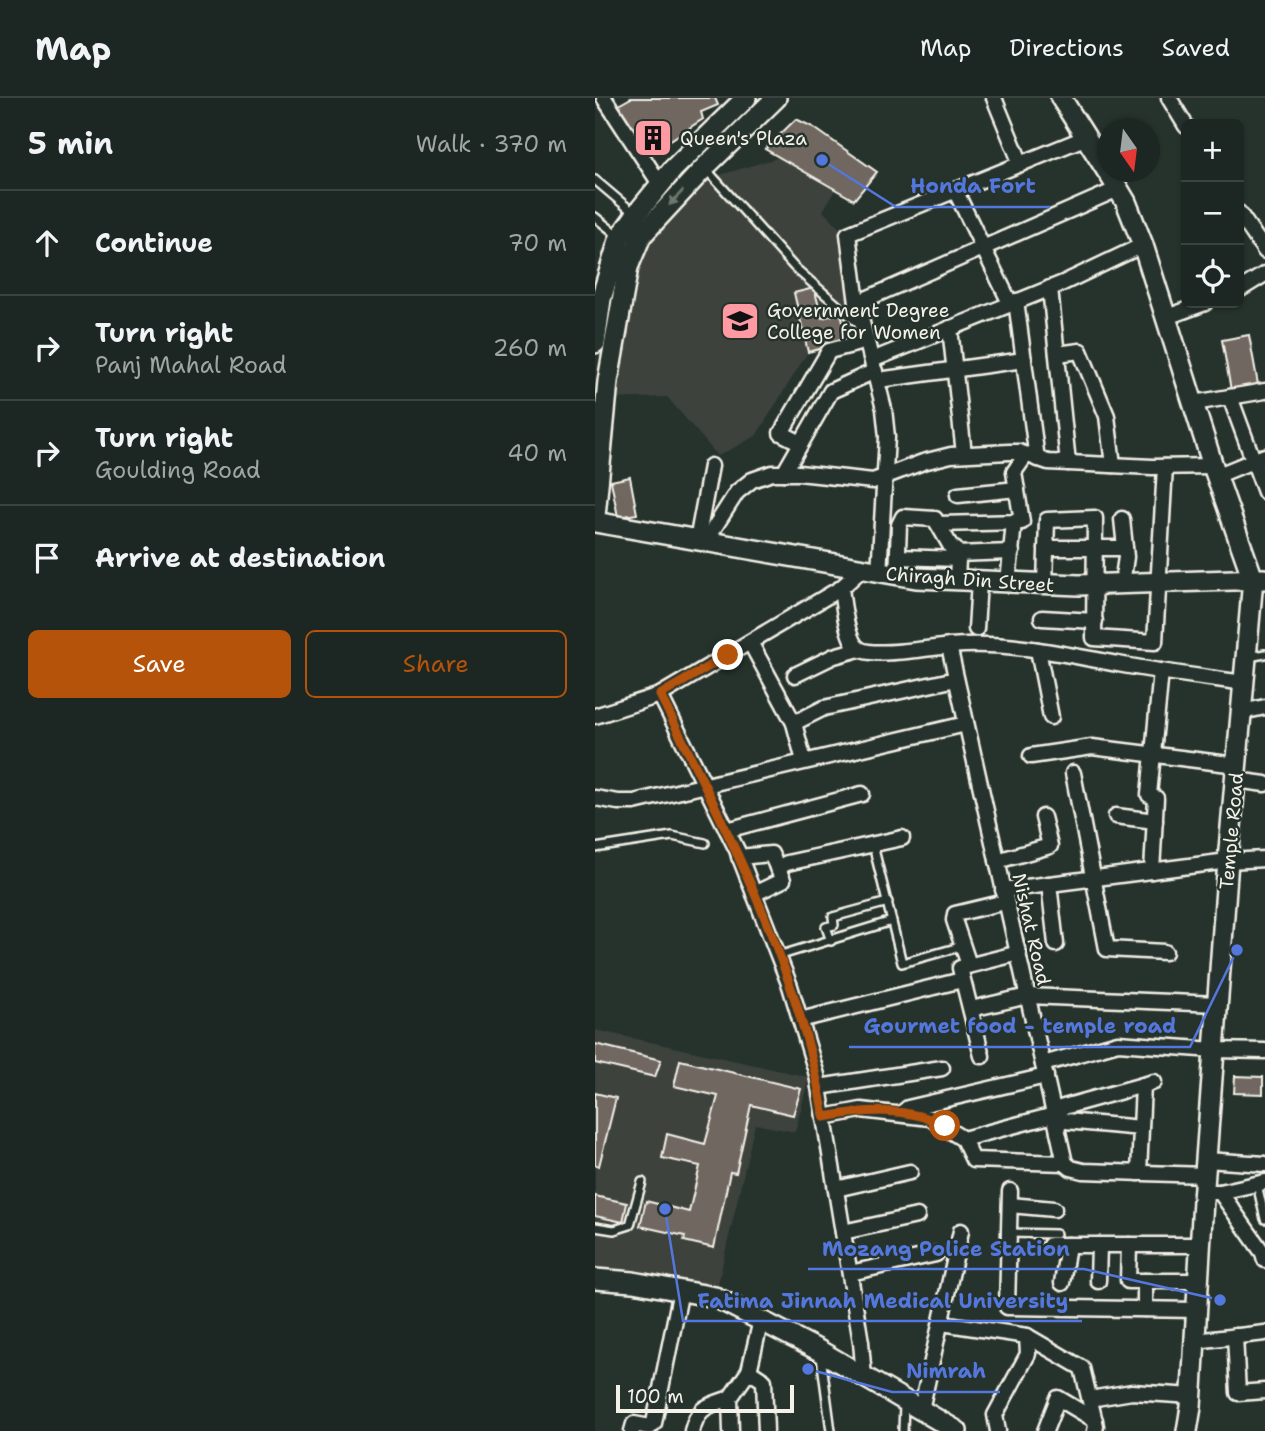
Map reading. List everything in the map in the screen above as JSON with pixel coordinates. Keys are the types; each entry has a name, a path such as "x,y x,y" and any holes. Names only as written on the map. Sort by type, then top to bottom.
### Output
{"street":[{"path":"604,98 660,184"},
{"path":"595,343 601,299 620,237 673,169 746,98"},
{"path":"595,516 608,381 628,267 641,236 705,167 776,98"},
{"path":"994,98 1021,164"},
{"name":"Temple Road","path":"1061,98 1097,153"},
{"path":"1169,98 1182,119"},
{"path":"884,569 887,437 884,409 857,303 848,234 1087,137"},
{"name":"Temple Road","path":"1114,182 1126,202 1143,245 1214,471 1259,579 1256,655 1245,683 1228,861 1214,1050 1209,1180 1200,1245 1192,1396 1187,1431"},
{"path":"857,303 1118,189"},
{"path":"955,190 1013,302 1024,360 1032,457"},
{"path":"1244,220 1265,251"},
{"path":"784,473 831,391 950,328 1050,288 1143,245"},
{"path":"1244,287 1265,274"},
{"path":"1050,288 1068,463"},
{"path":"1167,317 1191,308"},
{"path":"950,328 964,454"},
{"path":"801,443 781,433 829,351 865,335"},
{"path":"1057,354 1080,351 1107,416 1113,465"},
{"path":"875,370 954,370 1024,360"},
{"path":"1194,403 1265,391"},
{"path":"1230,397 1260,458 1265,492"},
{"path":"701,541 737,492 752,480 772,473 827,475 873,481 923,462 964,454 1009,452 1048,462 1214,471 1260,458"},
{"path":"938,524 1022,522 1014,471 1032,457"},
{"path":"701,541 711,466"},
{"path":"1045,584 1047,520 1095,518 1094,638 1156,642 1165,467"},
{"path":"958,495 1017,489"},
{"path":"884,569 903,517 935,519 956,556"},
{"path":"1122,519 1125,548 1122,584"},
{"name":"Chiragh Din Street","path":"595,522 957,581 1096,585 1259,579"},
{"path":"1008,583 1014,522"},
{"path":"956,524 957,581"},
{"path":"1046,548 1125,548"},
{"path":"595,716 660,695 841,588 884,569 956,556 1011,552"},
{"path":"976,629 979,582"},
{"path":"841,588 851,639 859,649"},
{"path":"1042,618 1095,621"},
{"path":"750,642 794,723 804,761"},
{"path":"795,676 834,656 859,649 875,652 965,645 1038,650 1245,683"},
{"name":"Nishat Road","path":"949,646 1065,1163"},
{"path":"1038,650 1051,717"},
{"path":"1152,871 1155,821 1152,797 1153,755 1161,671"},
{"path":"794,723 824,708 956,679"},
{"path":"660,695 739,857 800,1020 819,1087 850,1273 864,1377"},
{"path":"1243,712 1265,706"},
{"path":"595,798 634,802 966,724"},
{"path":"1031,756 1092,747 1153,755 1237,773 1265,784"},
{"path":"1073,773 1107,949 1165,952"},
{"path":"727,830 862,794"},
{"path":"1116,816 1155,821"},
{"path":"997,861 1050,846 1043,817"},
{"path":"777,868 787,863 902,838"},
{"path":"739,857 771,854 783,880 754,894"},
{"path":"969,965 954,920 955,914 1004,896 1049,884 1228,861 1265,859"},
{"path":"1049,884 1056,944"},
{"path":"982,1056 960,968 1019,953"},
{"path":"800,1020 962,980"},
{"path":"971,1009 1028,996 1217,1004"},
{"path":"901,1114 908,1108 1044,1070 1118,1043 1265,1051"},
{"path":"819,1087 942,1068"},
{"path":"964,1139 1054,1115 1148,1083 1141,1128 1139,1173"},
{"path":"824,1117 861,1110 930,1118 964,1139 974,1160 1065,1163 1071,1168 1083,1171 1261,1183"},
{"path":"1054,1115 1141,1128"},
{"path":"1209,1180 1265,1164"},
{"path":"836,1189 910,1172"},
{"path":"1209,1180 1258,1236 1264,1255"},
{"path":"1054,1209 1010,1198 1007,1307 1196,1310"},
{"path":"843,1232 918,1216"},
{"path":"921,1410 961,1231"},
{"path":"1053,1240 1068,1245 1200,1245"},
{"path":"1062,1283 1068,1245"},
{"path":"1098,1281 1099,1245"},
{"path":"1129,1245 1128,1281 1198,1281"},
{"path":"850,1273 936,1254"},
{"path":"595,1279 633,1282 715,1297 820,1351 952,1429"},
{"path":"1145,1281 1145,1309"},
{"path":"632,1431 633,1424 650,1427 654,1423 681,1290"},
{"path":"692,1431 703,1407 730,1398 749,1371 761,1320"},
{"path":"941,1323 1027,1336 1082,1368 1095,1426"},
{"path":"1195,1341 1265,1333"},
{"path":"998,1431 995,1415 1028,1354 1027,1336"},
{"path":"1235,1336 1238,1393 1265,1391"},
{"path":"749,1371 764,1381 766,1431"},
{"path":"1090,1399 1132,1392 1192,1396"},
{"path":"730,1398 731,1431"},
{"path":"1045,1431 1058,1398 1095,1426"}],"lane":[{"path":"705,167 794,267 865,335"},
{"path":"595,180 636,214"},
{"path":"595,217 620,237"},
{"path":"595,848 672,836 705,843"},
{"path":"873,844 902,962 963,946"},
{"path":"831,941 827,927 834,925 833,917 888,902"},
{"path":"778,956 892,921"},
{"path":"595,1227 614,1230 630,1225 642,1182"},
{"path":"1261,1183 1265,1219"},
{"path":"1009,1233 1053,1240"},
{"path":"820,1351 831,1431"},
{"path":"903,1431 904,1400"}],"shaded area":[{"name":"Government Degree College for Women","path":"787,155 839,182 823,211 845,234 866,339 808,352 756,436 718,456 667,397 607,399 628,267 668,211 710,178"},
{"path":"595,1030 809,1077 795,1132 755,1124 715,1297 595,1287"}],"building":[{"name":"Queen's Plaza","path":"631,98 715,98 718,105 701,112 703,119 644,157 613,108"},
{"path":"796,119 813,127 877,172 854,200 765,149"},
{"path":"814,288 822,318 841,313 847,342 808,352 794,293"},
{"path":"1249,335 1259,390 1232,396 1222,340"},
{"path":"630,477 637,514 618,517 611,481"},
{"path":"595,1044 661,1060 655,1077 595,1063"},
{"path":"680,1060 801,1089 793,1115 751,1105 736,1173 730,1172 714,1248 684,1241 685,1236 640,1226 646,1201 689,1212 700,1166 662,1158 667,1134 705,1144 718,1096 674,1086"},
{"path":"1235,1076 1263,1077 1263,1094 1234,1093"},
{"path":"595,1093 616,1098 599,1166 595,1165"},
{"path":"595,1196 627,1203 623,1222 595,1216"}],"place":[{"name":"Queen's Plaza","path":"653,138"},
{"name":"Honda Fort","path":"822,160"},
{"name":"Government Degree College for Women","path":"740,321"},
{"name":"Gourmet food - temple road","path":"1237,950"},
{"name":"Fatima Jinnah Medical University","path":"665,1209"},
{"name":"Mozang Police Station","path":"1220,1300"},
{"name":"Nimrah","path":"808,1369"}],"route":[{"path":"728,655 660,695 737,850 790,986 817,1075 824,1117 861,1110 917,1115 945,1126"}]}
